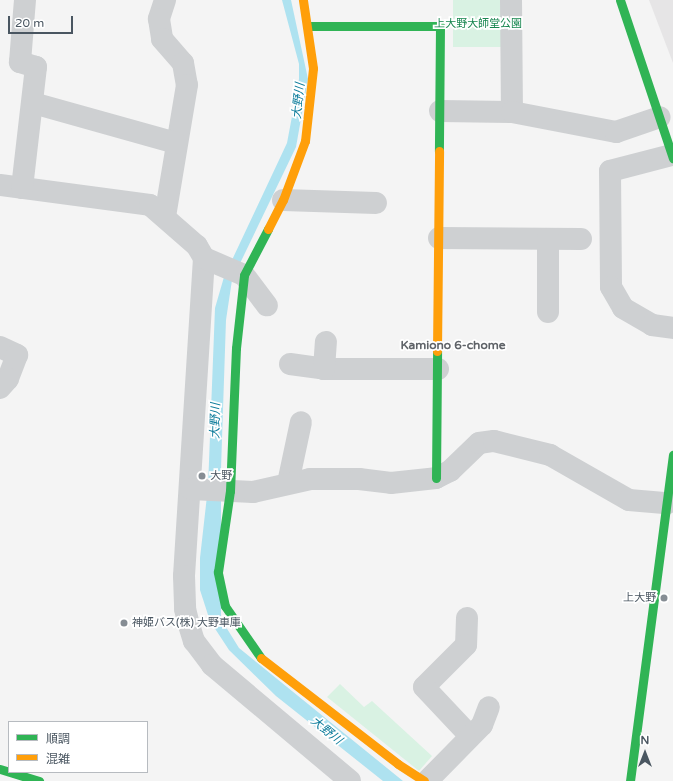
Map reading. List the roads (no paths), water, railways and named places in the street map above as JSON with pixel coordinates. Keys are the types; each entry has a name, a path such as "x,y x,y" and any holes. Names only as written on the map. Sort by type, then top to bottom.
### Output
{"street":[{"path":"22,188 36,67 20,62 25,0"},
{"path":"165,0 159,19 162,39 183,63 187,85 176,143 165,216"},
{"path":"303,0 309,26 313,68 305,141 283,200 244,275 236,348 230,491 218,572 225,606 263,661 273,665 398,764 424,781"},
{"path":"512,0 512,112"},
{"path":"620,0 660,116 672,157 610,171 611,287 623,308 652,325 673,328"},
{"path":"309,26 440,26 436,478"},
{"path":"33,103 176,143"},
{"path":"440,111 512,112 616,132 660,116"},
{"path":"0,185 150,205 165,216 212,262 244,275 267,305"},
{"path":"283,200 376,203"},
{"path":"439,238 581,240"},
{"path":"548,239 548,312"},
{"path":"212,262 191,489 184,591 185,609 194,641 212,665 350,781"},
{"path":"324,369 326,342"},
{"path":"0,347 17,355 8,379 0,388"},
{"path":"290,364 324,369 438,369"},
{"path":"288,483 301,422"},
{"path":"191,489 253,492 310,479 359,479 391,483 436,478 450,472 479,444 494,441 550,455 629,500 667,503"},
{"path":"630,781 673,455"},
{"path":"467,618 466,645 424,687 470,736"},
{"path":"427,781 482,725 489,707"},
{"path":"13,773 38,781"}],"water":[{"name":"大野川","path":"282,0 291,0 308,79 296,147 232,280 226,320 221,469 221,619 239,648 403,781 383,781 276,696 229,650 210,621 200,590 200,558 208,487 215,308 224,277 287,143 299,79 299,64"}],"place":[{"name":"大野","path":"202,476"},
{"name":"上大野","path":"664,598"},
{"name":"神姫バス(株) 大野車庫","path":"124,623"}],"district":[{"name":"Kamiono 6-chome","path":"453,346"}],"park label":[{"name":"上大野大師堂公園","path":"478,24"}]}
